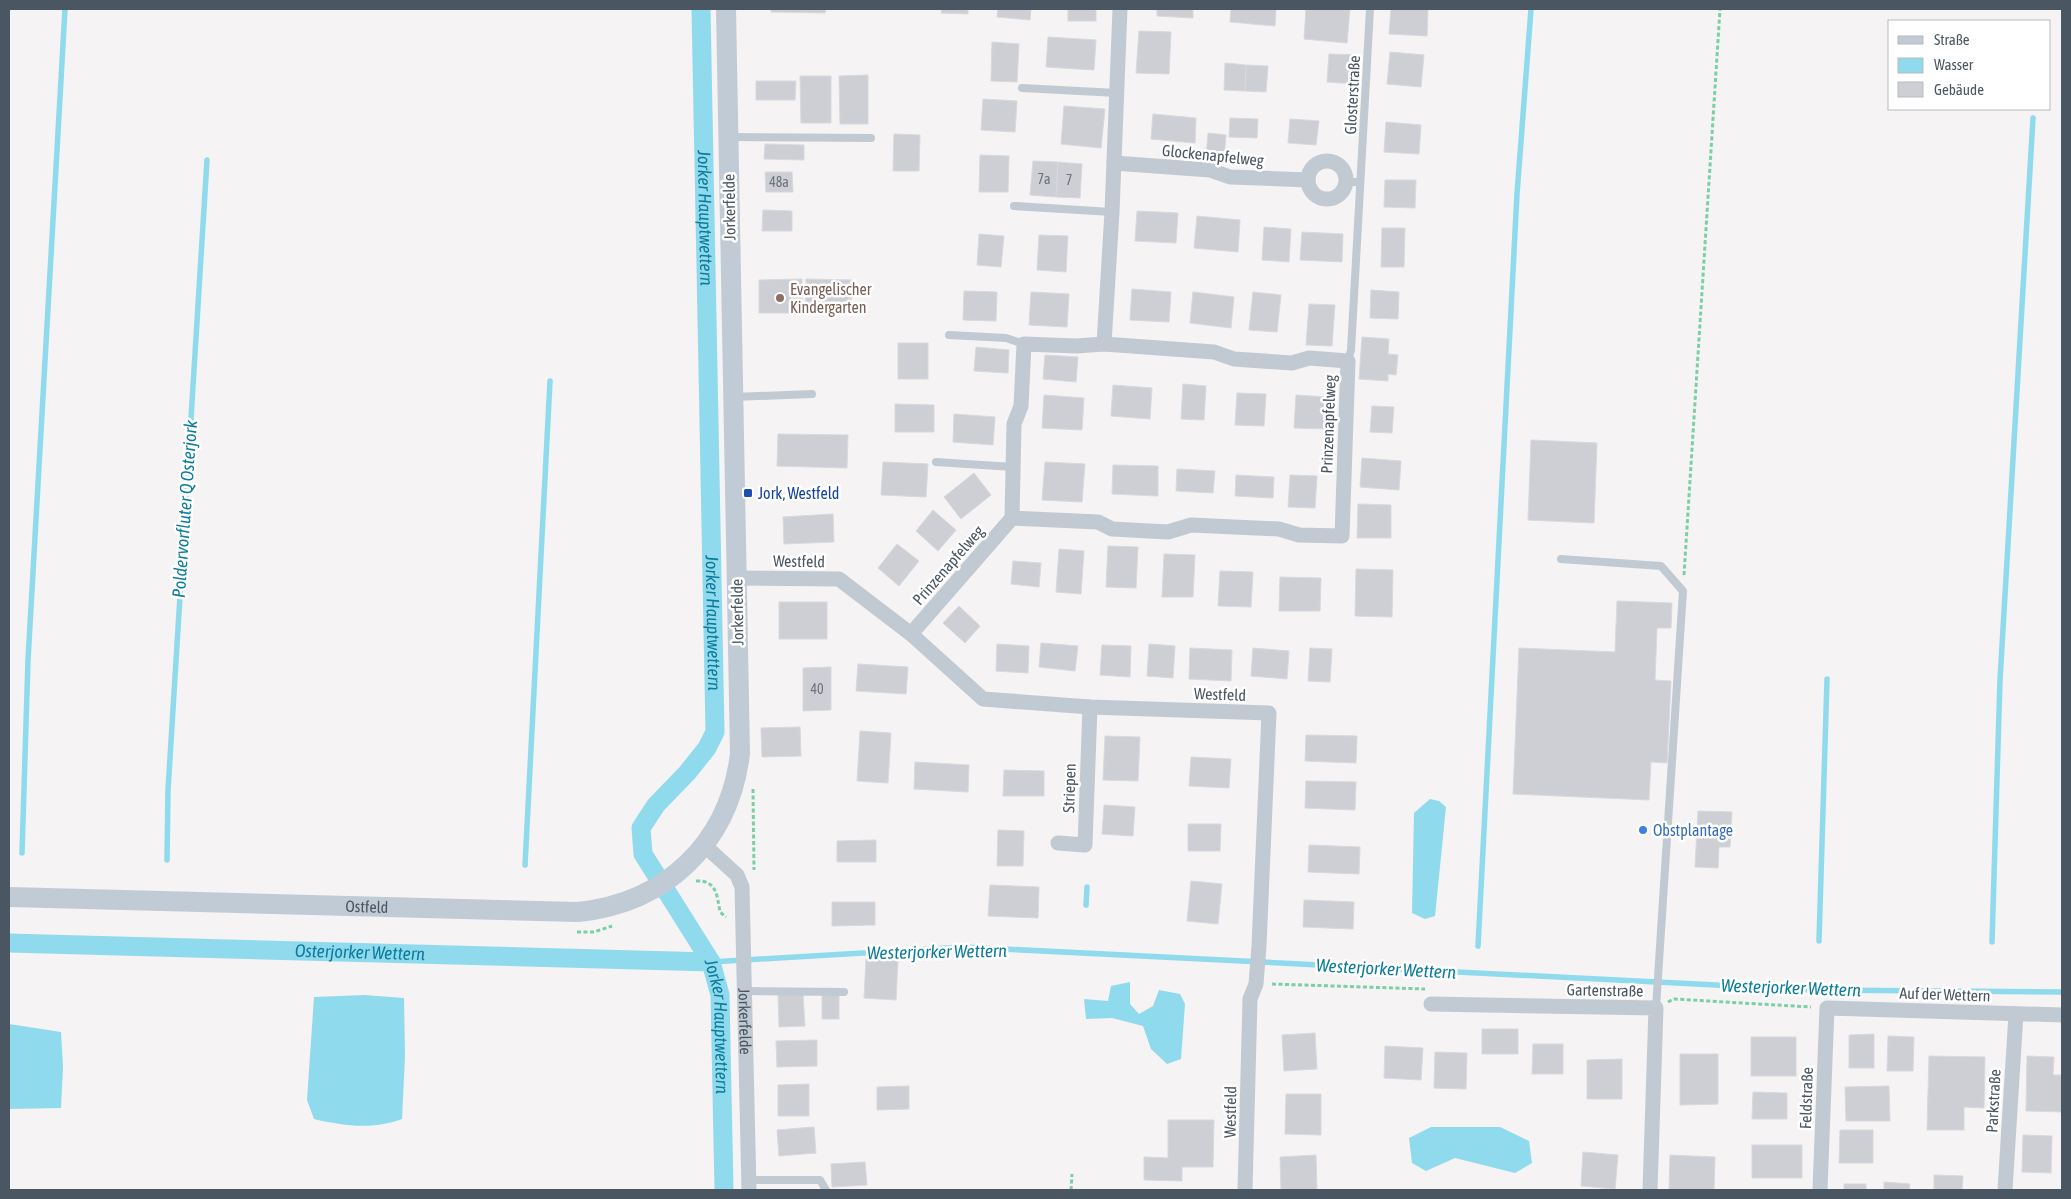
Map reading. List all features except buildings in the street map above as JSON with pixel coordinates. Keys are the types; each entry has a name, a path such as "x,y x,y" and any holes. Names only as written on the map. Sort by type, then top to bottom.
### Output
{"street":[{"name":"Jorkerfelde","path":"726,9 739,762 728,804 704,845 741,880 744,916 748,1185"},
{"path":"1104,344 1112,212 1120,9"},
{"path":"1328,161 1341,168 1353,182 1341,193 1329,199 1317,196 1312,192 1308,180 1314,166 1328,161"},
{"name":"Glockenapfelweg","path":"1114,163 1210,170 1230,178 1308,180"},
{"path":"1012,518 1014,424 1021,406 1024,344"},
{"name":"Prinzenapfelweg","path":"911,634 1012,518 1098,522 1112,529 1168,532 1191,525 1279,529 1299,536 1342,536 1348,361 1309,358 1292,363 1234,359 1214,352 1104,344 1076,346 1024,344"},
{"name":"Westfeld","path":"736,578 839,578 911,634 983,699 1090,707 1268,713 1259,946 1256,984 1250,999 1245,1190"},
{"name":"Striepen","path":"1058,843 1085,845 1090,707"},
{"name":"Ostfeld","path":"9,897 563,913 615,906 684,877 704,845"},
{"name":"Gartenstraße","path":"1431,1004 1656,1004 1650,1190"},
{"name":"Auf der Wettern","path":"1826,1008 2062,1015"},
{"name":"Feldstraße","path":"1820,1190 1826,1008"},
{"name":"Parkstraße","path":"2005,1190 2016,1014"}],"lane":[{"name":"Glosterstraße","path":"1353,182 1370,9"},
{"path":"1022,88 1116,93"},
{"path":"728,137 871,138"},
{"path":"1348,361 1351,350 1353,182"},
{"path":"1014,206 1112,212"},
{"path":"949,335 1006,338 1024,344"},
{"path":"732,397 812,394"},
{"path":"936,462 1013,467"},
{"path":"1561,558 1661,566 1683,591 1656,1004"},
{"path":"744,991 844,992"},
{"path":"748,1185 820,1180 826,1190"}],"path":[{"path":"1683,591 1720,9"},
{"path":"684,877 703,881 714,887 718,894 720,912 726,917 744,916"},
{"path":"1656,1004 1674,999 1826,1008"},
{"path":"1072,1174 1072,1190"}],"water":[{"path":"1430,799 1439,801 1446,807 1435,916 1425,919 1412,913 1414,813"},
{"path":"1130,982 1130,1004 1139,1014 1153,1006 1159,990 1180,994 1185,1004 1181,1059 1167,1064 1151,1049 1143,1026 1112,1018 1086,1019 1084,999 1108,1001 1111,986"},
{"path":"364,995 404,998 405,1056 402,1119 380,1125 358,1126 314,1119 307,1100 314,997"},
{"path":"9,1024 61,1032 63,1067 61,1108 9,1109"},
{"path":"1431,1127 1500,1127 1529,1141 1532,1163 1515,1173 1455,1158 1426,1171 1412,1163 1409,1138"}],"waterway":[{"path":"22,853 28,660 65,9"},
{"name":"Jorker Hauptwettern","path":"701,9 715,732 707,748 687,773 656,805 641,828 643,854 711,962 720,995 724,1190"},
{"path":"1478,946 1517,194 1531,9"},
{"path":"1992,942 2000,680 2033,118"},
{"name":"Poldervorfluter Q Osterjork","path":"167,860 168,790 207,160"},
{"path":"525,865 550,381"},
{"path":"1819,941 1827,679"},
{"path":"1086,905 1087,887"},
{"name":"Osterjorker Wettern","path":"9,943 711,962"},
{"name":"Westerjorker Wettern","path":"711,962 964,947 1815,990 2062,992"}],"place":[{"name":"Evangelischer Kindergarten","path":"780,298"},
{"name":"Jork, Westfeld","path":"748,493"},
{"name":"Obstplantage","path":"1643,830"}]}
